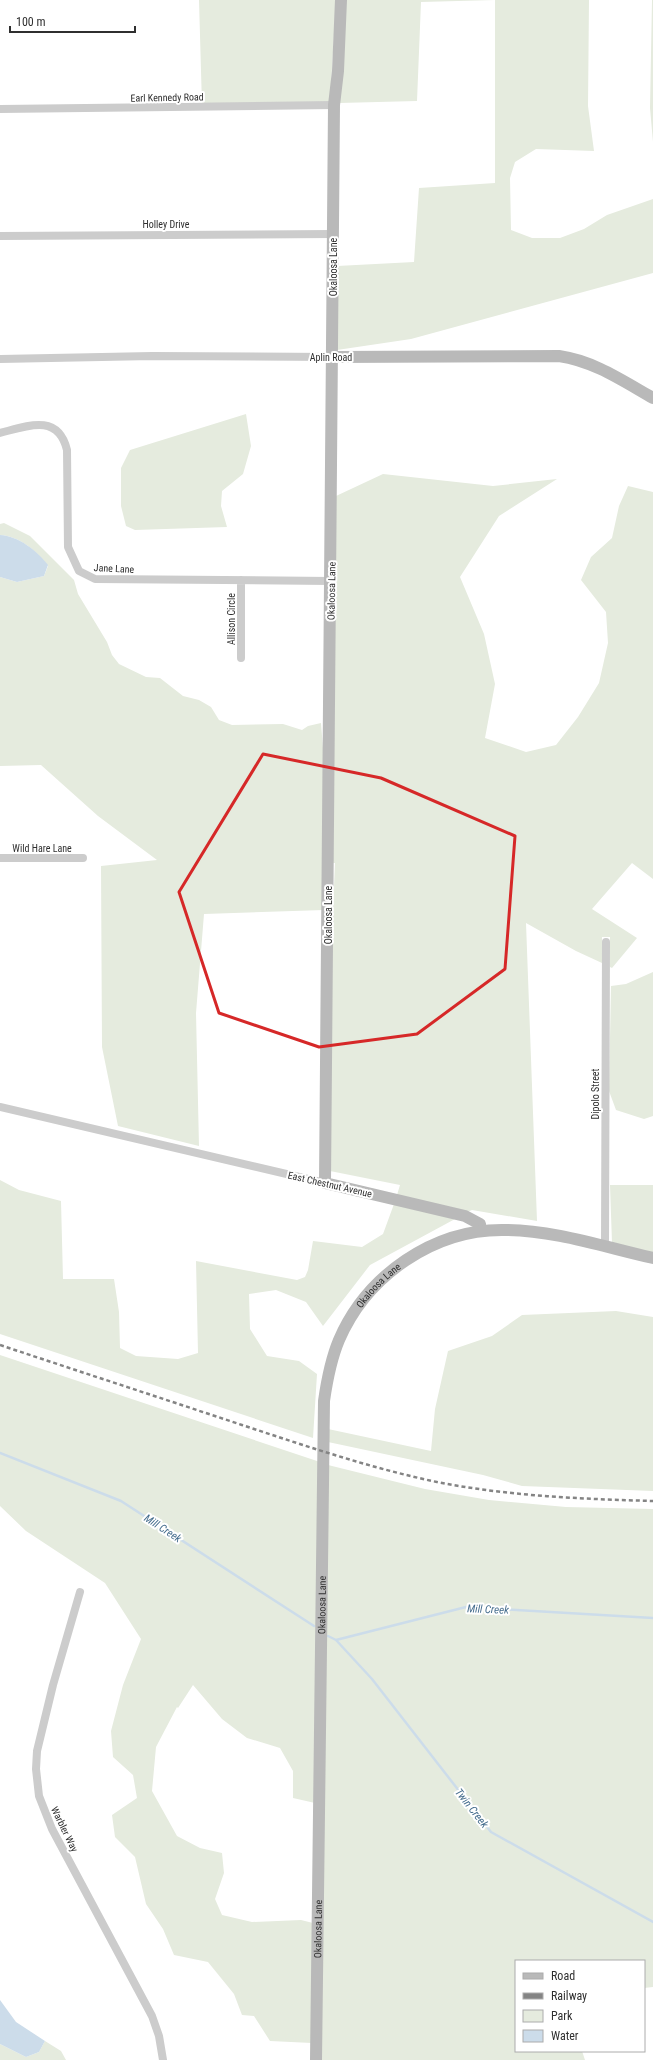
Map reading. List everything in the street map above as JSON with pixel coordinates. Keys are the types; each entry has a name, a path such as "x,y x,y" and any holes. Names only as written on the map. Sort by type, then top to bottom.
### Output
{"street":[{"name":"Okaloosa Lane","path":"326,1183 334,105 338,71 341,0"},
{"name":"Earl Kennedy Road","path":"0,109 334,105"},
{"name":"Holley Drive","path":"0,236 333,234"},
{"name":"Aplin Road","path":"0,359 144,356 568,358 597,367 653,398"},
{"name":"Jane Lane","path":"0,434 24,427 45,425 54,428 63,438 68,450 68,547 70,555 79,571 88,576 95,579 331,581"},
{"name":"Allison Circle","path":"240,658 241,580"},
{"name":"Wild Hare Lane","path":"0,858 83,858"},
{"name":"Dipolo Street","path":"605,1247 606,942"},
{"name":"East Chestnut Avenue","path":"0,1107 465,1216 480,1224 481,1231"},
{"name":"Okaloosa Lane","path":"316,2060 324,1401 329,1370 339,1340 348,1322 364,1298 389,1272 406,1260 431,1246 455,1237 481,1231"},
{"path":"481,1231 532,1231 653,1258"},
{"name":"Warbler Way","path":"80,1592 53,1685 37,1751 36,1769 39,1796 52,1829 152,2016 159,2036 163,2060"}],"highlighted area":[{"path":"263,754 381,778 515,836 505,969 417,1034 319,1047 219,1013 179,892"}],"green space":[{"path":"199,0 336,0 330,103 202,106"},
{"path":"345,0 495,0 421,2 417,101 339,103"},
{"path":"495,0 589,0 588,106 594,151 536,149 515,162 510,178 511,230 532,238 560,238 584,229 607,215 653,199 653,273 411,339 337,350 337,266 414,262 419,188 495,183"},
{"path":"653,0 653,142 650,108"},
{"path":"246,414 251,446 243,474 222,491 221,506 227,527 135,530 126,526 121,506 121,468 130,450"},
{"path":"383,474 493,486 557,479 499,516 460,577 484,634 495,684 485,738 526,752 556,745 578,717 599,683 608,643 606,612 581,580 591,557 612,538 619,506 628,486 653,492 653,879 632,863 592,909 637,938 612,968 610,967 610,937 602,937 602,963 576,951 526,923 537,1221 472,1210 467,1212 397,1195 400,1185 330,1171 332,933 335,863 333,863 336,496"},
{"path":"4,523 30,536 74,580 78,594 107,642 112,655 119,664 146,677 160,678 183,696 199,700 211,707 219,720 232,725 283,724 302,730 308,726 321,723 325,774 324,910 204,914 196,1013 199,1146 118,1126 102,1047 101,866 157,860 98,816 41,765 0,766 0,577 17,582 44,576 48,566 39,555 21,541 0,535 0,524"},
{"path":"653,972 653,1116 644,1119 616,1110 609,1091 611,986 626,984"},
{"path":"0,1180 19,1190 61,1201 63,1279 114,1279 119,1312 120,1348 136,1356 178,1359 198,1353 196,1261 297,1280 305,1277 308,1270 313,1241 362,1247 383,1234 394,1204 455,1219 370,1265 323,1326 306,1302 276,1290 249,1294 250,1329 267,1356 299,1361 317,1374 313,1438 0,1334"},
{"path":"610,1185 653,1185 653,1253 612,1243"},
{"path":"616,1311 653,1317 653,1491 522,1486 483,1475 328,1442 328,1429 431,1451 435,1409 448,1351 492,1336 522,1315"},
{"path":"0,1355 320,1462 315,1803 293,1798 293,1771 280,1748 247,1738 222,1719 193,1685 178,1708 177,1707 156,1747 152,1791 177,1836 200,1848 222,1853 224,1873 215,1899 222,1915 252,1922 301,1920 313,1923 312,2043 270,2041 254,2016 242,2015 234,1994 208,1962 174,1955 163,1929 146,1904 135,1857 115,1837 112,1815 137,1798 133,1775 113,1757 111,1731 123,1685 141,1639 105,1583 26,1531 0,1506"},
{"path":"328,1465 425,1489 489,1500 566,1507 653,1509 653,1987 645,1988 645,1960 515,1960 515,2052 582,2052 585,2060 320,2060"},
{"path":"45,2041 61,2051 66,2060 0,2060 0,2044 26,2057 39,2052"}],"water":[{"path":"0,535 21,541 39,555 48,565 44,576 17,582 0,577"},
{"path":"0,2000 16,2022 45,2041 39,2052 26,2057 0,2044"}],"waterway":[{"name":"Mill Creek","path":"0,1453 121,1501 314,1626"},
{"name":"Mill Creek","path":"336,1640 466,1607 653,1618"},
{"name":"Twin Creek","path":"328,1636 336,1640 372,1679 491,1832 653,1922"}],"railway":[{"path":"0,1345 314,1449 437,1482 518,1494 653,1501"}]}
